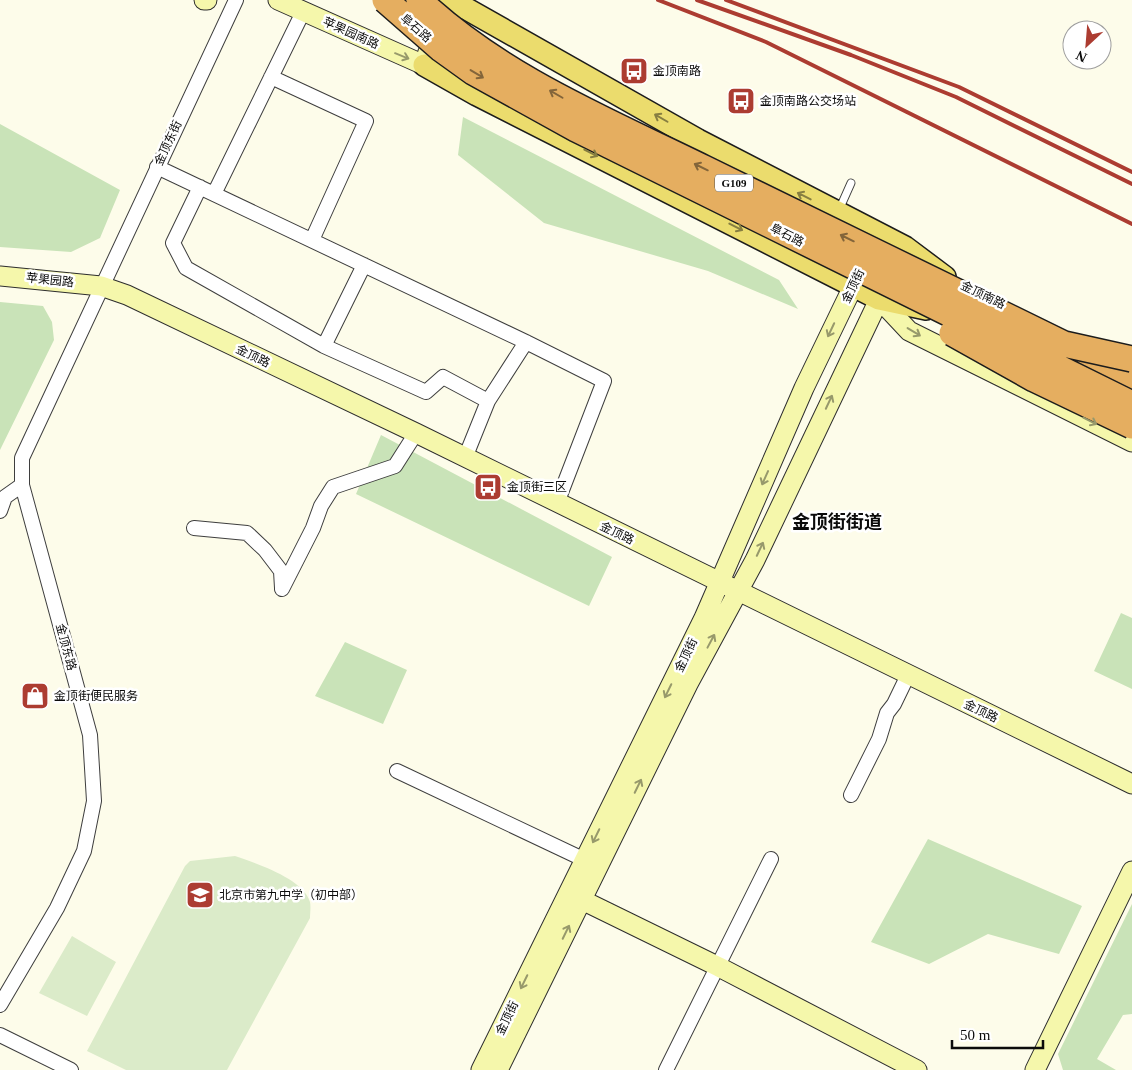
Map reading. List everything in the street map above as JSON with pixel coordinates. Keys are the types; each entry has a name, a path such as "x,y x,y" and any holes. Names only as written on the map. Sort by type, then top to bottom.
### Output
{"highway":[{"name":"阜石路","path":"385,0 441,49 473,72 868,287 1132,404"},
{"name":"阜石路","path":"432,1 452,30 483,53 583,110 1132,378"},
{"path":"868,287 926,316 975,347 1034,379 1132,426"},
{"path":"1064,344 1132,359"}],"main road":[{"name":"金顶南路","path":"432,1 469,5 698,140 904,247 936,272 1132,369"},
{"path":"432,70 801,260 920,306 1132,409"}],"street":[{"name":"金顶东街","path":"101,286 236,0"},
{"name":"苹果园南路","path":"278,0 432,70"},
{"path":"432,1 432,70"},
{"path":"432,70 469,5"},
{"path":"214,194 303,12"},
{"path":"272,76 366,121 312,240"},
{"path":"157,167 604,381 557,503"},
{"path":"200,187 173,243 186,268 324,346 426,392 443,378 488,401"},
{"path":"801,260 832,210"},
{"name":"金顶街","path":"498,1070 688,684 755,560 868,287 878,234"},
{"name":"金顶街","path":"482,1070 704,618 804,388 868,287 904,247"},
{"path":"324,346 364,265"},
{"name":"苹果园路","path":"0,276 101,286"},
{"name":"金顶路","path":"101,286 127,295 416,433 718,583 1132,784"},
{"name":"金顶东路","path":"0,1005 57,908 84,852 94,801 90,735 22,485 22,458 101,286"},
{"path":"868,287 909,331 1132,442"},
{"path":"465,458 488,401 526,342"},
{"path":"1046,399 1088,388"},
{"path":"194,528 247,533 281,571 282,589 313,528 321,506 333,487 395,466 416,433"},
{"path":"0,511 5,497 22,485"},
{"path":"852,795 879,739 887,713 894,704 908,675"},
{"path":"397,771 585,860"},
{"path":"666,1070 719,967 771,859"},
{"path":"1035,1070 1132,871"},
{"path":"582,900 719,967 917,1070"},
{"path":"0,1035 71,1070"}],"lane":[{"path":"832,210 851,184"}],"green space":[{"path":"463,117 779,280 798,309 708,271 544,223 458,155"},
{"path":"0,124 120,190 100,238 71,252 0,247"},
{"path":"0,302 43,306 52,322 54,340 0,450"},
{"path":"381,435 612,557 589,606 356,494"},
{"path":"1121,613 1132,618 1132,689 1094,671"},
{"path":"345,642 407,670 383,724 315,696"},
{"path":"928,839 1082,906 1059,954 988,934 929,964 871,942"},
{"path":"235,856 278,873 299,886 310,902 310,918 227,1070 126,1070 87,1051 185,866 190,861"},
{"path":"1132,904 1132,1014 1123,1015 1097,1059 1116,1070 1063,1070 1058,1054"},
{"path":"72,936 116,962 87,1016 39,993"}],"railway":[{"path":"658,0 766,42 1132,224"},
{"path":"697,0 851,55 956,97 1132,184"},
{"path":"726,0 959,87 1132,172"}],"place":[{"name":"金顶南路","path":"634,71"},
{"name":"金顶南路公交场站","path":"741,101"},
{"name":"金顶街三区","path":"488,487"},
{"name":"金顶街便民服务","path":"35,696"},
{"name":"北京市第九中学（初中部）","path":"200,895"}],"district":[{"name":"金顶街街道","path":"837,522"}]}
